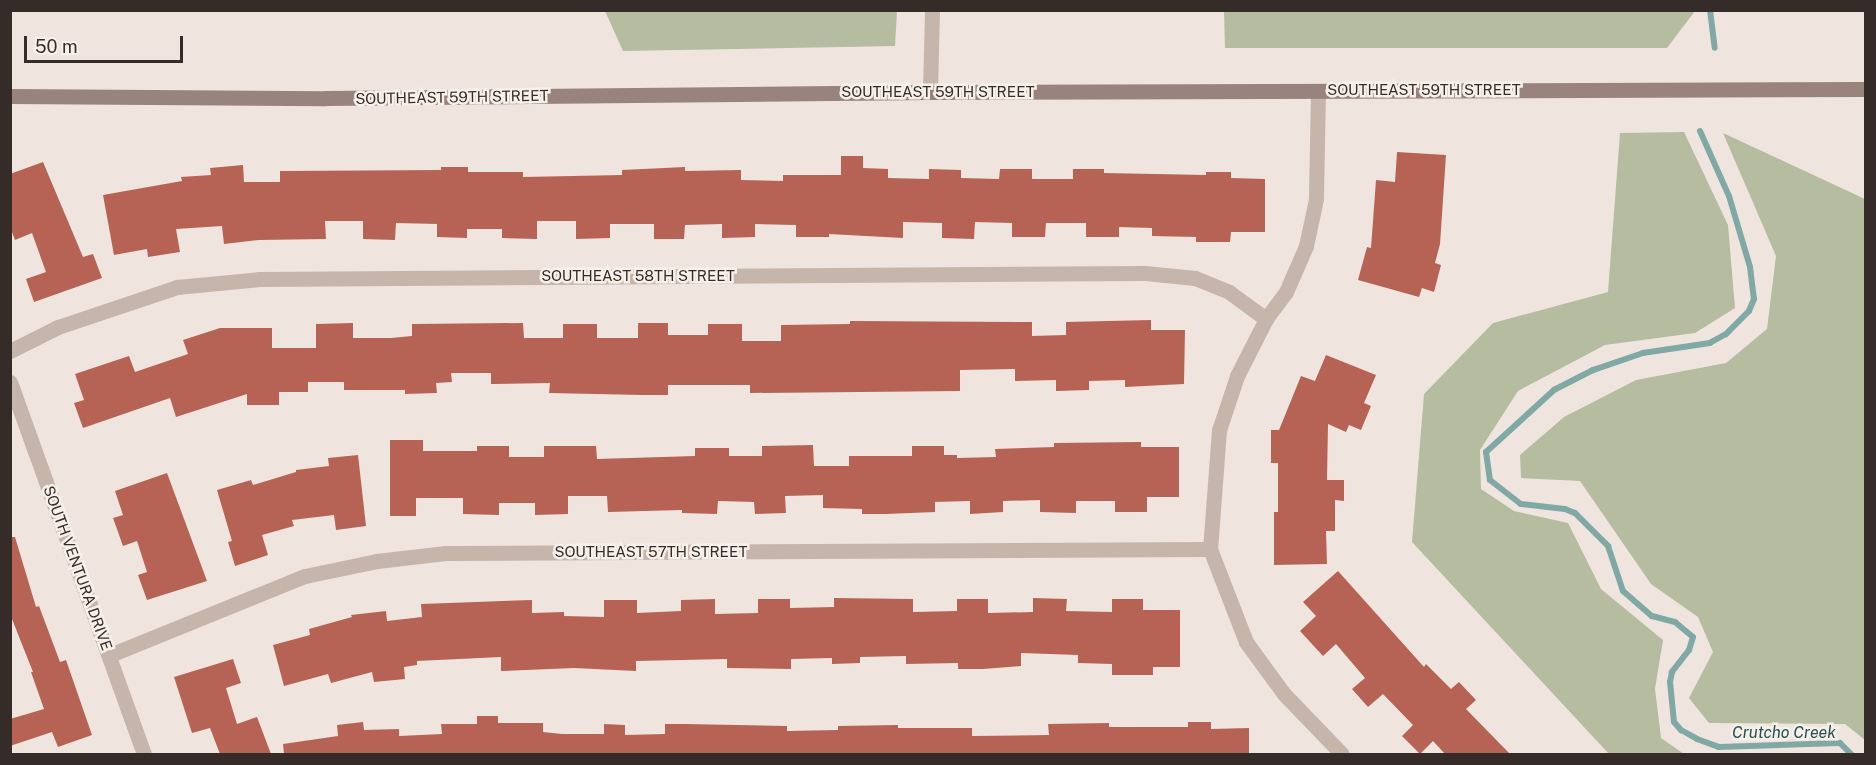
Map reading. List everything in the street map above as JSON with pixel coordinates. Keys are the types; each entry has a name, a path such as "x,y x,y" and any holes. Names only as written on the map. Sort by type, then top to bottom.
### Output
{"main road":[{"name":"SOUTHEAST 59TH STREET","path":"10,96 326,98 930,92 1866,89"}],"street":[{"path":"930,92 932,10"},
{"path":"1318,90 1316,199 1306,246 1286,292 1266,320 1237,376 1219,430 1210,549 1246,642 1284,694 1342,754"},
{"name":"SOUTHEAST 58TH STREET","path":"10,351 58,327 177,287 260,279 1145,273 1195,278 1229,292 1266,320"},
{"name":"SOUTH VENTURA DRIVE","path":"10,382 110,655 139,753"},
{"name":"SOUTHEAST 57TH STREET","path":"110,655 305,576 377,561 446,553 1210,549"}],"green space":[{"path":"1224,10 1695,11 1667,48 1225,48"},
{"path":"605,11 897,11 895,46 623,51"},
{"path":"1684,132 1728,225 1735,308 1695,333 1605,345 1518,391 1480,450 1481,489 1514,511 1568,523 1601,589 1663,640 1655,689 1661,738 1684,754 1609,754 1412,542 1424,394 1493,323 1608,292 1620,133"},
{"path":"1723,133 1865,199 1865,740 1845,724 1709,723 1689,698 1713,652 1698,617 1651,584 1580,481 1521,478 1520,455 1564,417 1636,380 1726,363 1767,329 1776,256"}],"building":[{"path":"1397,152 1446,155 1440,244 1435,263 1441,265 1434,292 1422,288 1419,297 1358,280 1367,247 1371,248 1376,180 1395,182"},
{"path":"841,156 863,156 863,168 888,169 888,178 929,179 929,169 961,170 961,178 999,179 1000,169 1032,169 1032,179 1073,179 1073,169 1104,169 1104,173 1206,175 1206,172 1231,172 1231,178 1265,179 1265,232 1231,232 1230,242 1196,242 1196,237 1152,236 1152,228 1119,227 1119,237 1086,237 1086,223 1046,223 1045,237 1012,237 1012,223 975,222 974,239 942,238 942,223 903,222 903,238 829,234 829,237 796,237 796,225 755,224 755,237 722,238 722,224 685,225 684,239 654,239 654,224 610,224 610,238 576,239 576,221 537,221 537,239 502,238 502,229 467,229 467,238 437,237 437,224 396,223 395,240 363,239 363,221 325,221 326,239 259,240 224,244 222,226 176,229 180,252 148,257 147,249 114,255 103,195 182,181 181,177 211,175 210,168 243,165 244,182 280,182 280,171 441,170 441,167 468,167 468,172 523,172 523,177 622,175 622,170 685,167 685,171 741,170 741,180 783,181 783,175 841,175"},
{"path":"43,162 83,257 93,254 102,278 34,302 26,279 46,272 32,233 15,240 10,227 10,174"},
{"path":"1151,320 1151,330 1185,330 1184,384 1125,387 1125,380 1089,381 1089,390 1056,391 1056,380 1015,381 1015,369 960,370 960,391 750,393 750,385 668,385 668,395 642,395 549,393 550,383 491,384 491,373 451,373 452,382 436,383 437,393 405,394 405,390 344,390 344,382 308,382 308,392 279,392 279,405 247,405 247,394 176,417 170,398 83,428 74,403 84,400 75,374 129,356 135,372 188,354 183,340 220,328 272,328 272,348 316,348 316,324 353,323 353,338 412,336 412,324 523,323 524,338 563,338 563,324 597,324 597,338 638,338 638,323 668,323 668,335 708,335 708,324 742,324 742,341 781,341 781,325 850,324 850,321 1032,322 1032,336 1066,335 1066,322"},
{"path":"1326,355 1376,375 1364,403 1371,406 1361,430 1349,425 1346,432 1328,424 1327,480 1344,480 1344,501 1335,500 1335,531 1326,531 1327,564 1274,565 1274,512 1278,512 1278,463 1271,463 1271,430 1279,430 1301,376 1315,381"},
{"path":"390,440 423,440 423,451 477,451 477,446 509,446 509,457 544,457 544,446 596,446 597,459 695,456 695,448 729,448 729,456 762,456 762,446 813,445 814,466 849,466 849,456 912,456 912,446 944,446 944,455 957,455 957,458 996,457 995,449 1054,447 1054,443 1141,442 1141,447 1179,447 1179,497 1147,497 1147,512 1115,512 1115,501 1076,501 1076,513 1040,512 1040,500 1003,501 1003,512 970,514 970,501 935,502 935,512 862,514 862,509 823,508 823,495 785,496 786,513 755,514 754,502 718,501 717,514 682,513 682,510 608,512 607,496 568,496 568,514 535,515 535,503 499,503 499,515 463,514 463,498 416,498 416,516 390,516"},
{"path":"358,455 366,526 336,530 334,515 292,520 294,526 262,535 268,555 235,566 228,542 232,541 217,490 251,480 253,485 296,472 296,470 329,466 328,458"},
{"path":"167,473 207,581 147,600 138,575 147,572 137,541 123,546 113,518 123,515 115,491"},
{"path":"10,537 15,537 36,607 39,606 60,662 66,660 92,735 58,747 52,732 10,746 10,719 44,709 31,672 33,672 10,614"},
{"path":"1338,571 1424,667 1426,664 1451,689 1459,682 1476,700 1466,709 1510,754 1445,754 1433,741 1420,754 1402,736 1413,725 1383,694 1368,707 1352,689 1365,678 1336,644 1323,656 1300,631 1316,616 1303,602"},
{"path":"834,598 913,599 913,612 957,611 957,599 988,599 988,613 1033,612 1033,598 1067,599 1066,611 1112,612 1112,599 1143,599 1143,610 1180,610 1180,667 1153,667 1153,675 1112,675 1112,664 1078,663 1078,655 1021,653 1021,666 983,669 958,669 958,663 906,664 906,656 860,657 860,663 832,664 832,658 791,659 791,669 727,668 727,659 636,661 636,671 574,668 501,671 501,657 417,661 417,665 404,667 405,679 374,682 372,672 331,683 328,674 284,686 273,645 310,635 309,629 352,617 351,615 386,611 387,621 422,617 421,604 532,600 532,613 564,612 564,616 604,617 604,600 637,600 637,613 681,611 681,600 715,599 715,614 758,613 758,599 790,599 790,608 834,607"},
{"path":"233,659 241,683 226,688 237,724 257,717 271,754 220,754 210,728 192,733 174,677"},
{"path":"477,716 498,716 498,723 543,723 543,732 562,734 604,734 604,724 625,725 625,735 665,734 665,724 787,726 787,731 838,730 838,726 898,725 898,728 972,728 972,736 1049,735 1048,724 1109,723 1109,727 1188,727 1188,722 1211,722 1211,729 1249,728 1249,754 284,754 283,744 338,736 337,725 363,722 364,730 399,729 399,736 442,734 441,724 477,724"}],"waterway":[{"name":"Crutcho Creek","path":"1710,10 1715,48"},
{"name":"Crutcho Creek","path":"1700,131 1729,196 1750,267 1754,299 1749,311 1726,334 1710,343 1643,353 1593,370 1554,390 1486,452 1490,480 1521,504 1565,509 1575,513 1608,546 1623,591 1652,616 1675,622 1693,637 1689,650 1672,672 1670,682 1674,722 1681,730 1719,747 1840,743 1851,754"}]}
